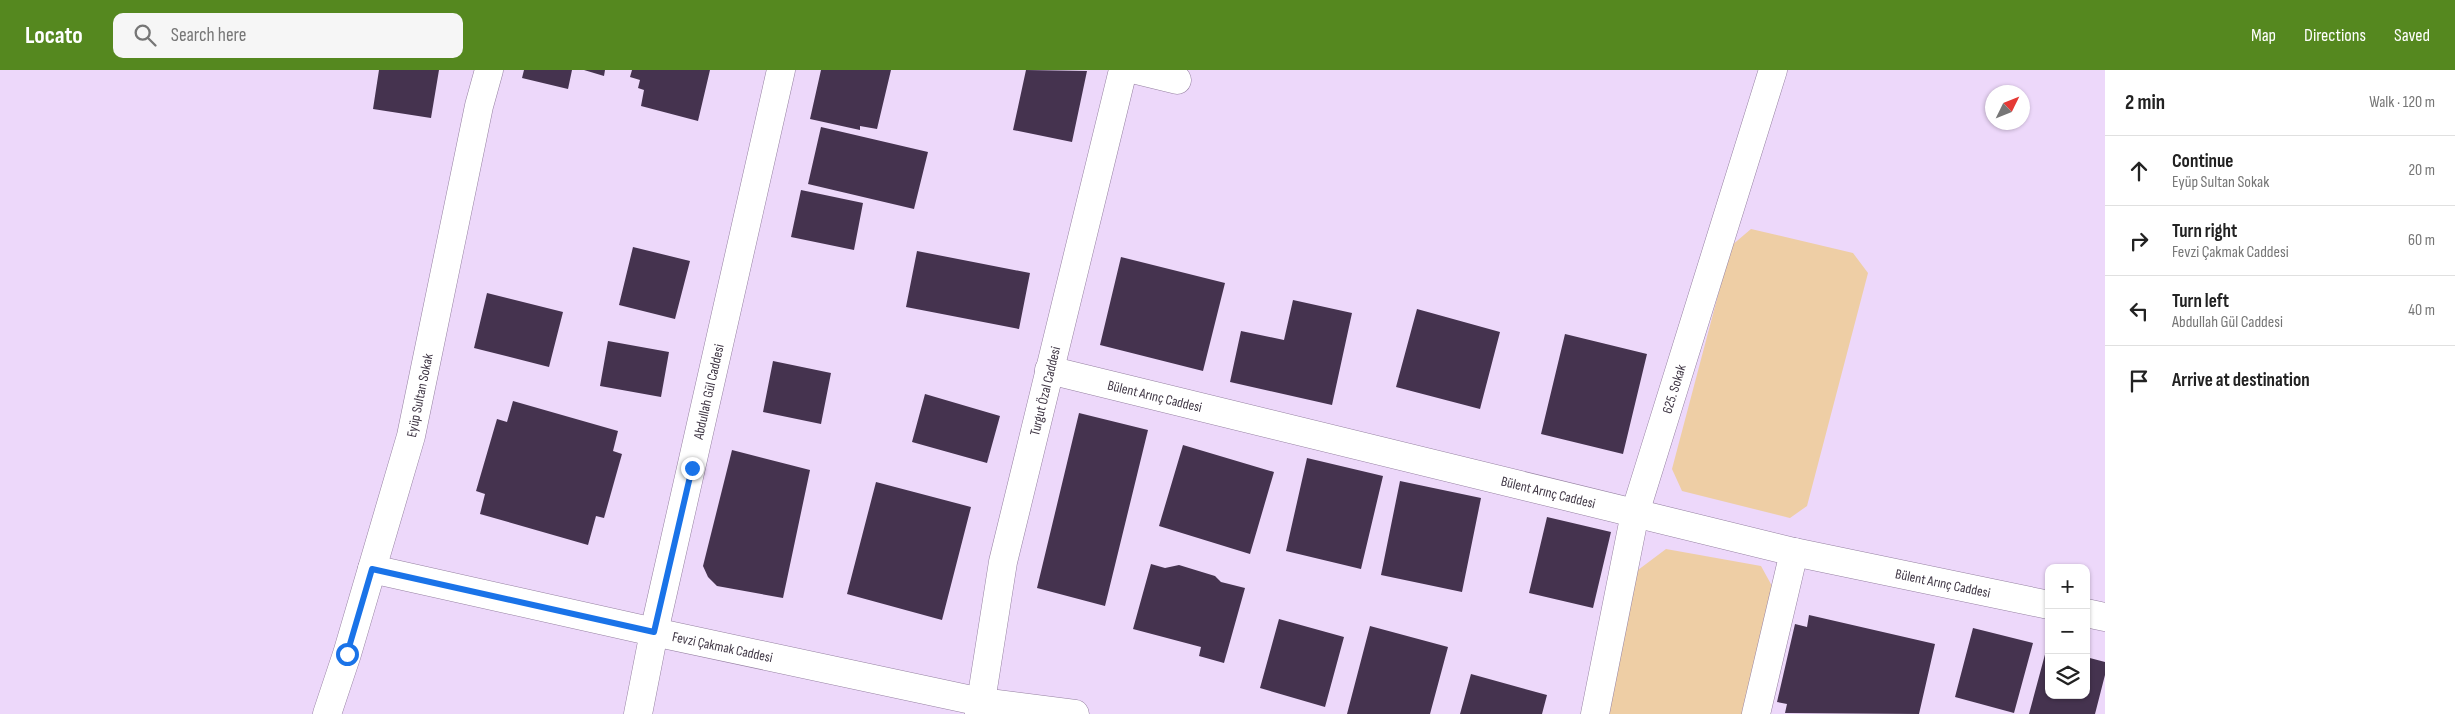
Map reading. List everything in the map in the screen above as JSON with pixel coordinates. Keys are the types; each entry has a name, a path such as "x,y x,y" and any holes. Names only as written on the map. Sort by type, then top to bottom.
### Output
{"street":[{"name":"Eyüp Sultan Sokak","path":"327,714 347,654 410,436 479,106 490,70"},
{"name":"Abdullah Gül Caddesi","path":"638,714 654,632 781,70"},
{"name":"Turgut Özal Caddesi","path":"980,708 1003,562 1123,70"},
{"path":"1136,70 1177,80"},
{"name":"625. Sokak","path":"1595,714 1635,512 1773,70"},
{"name":"Bülent Arınç Caddesi","path":"1049,370 1794,552 2045,604"},
{"path":"1756,714 1794,552"},
{"name":"Fevzi Çakmak Caddesi","path":"372,569 980,708 1075,714"},
{"path":"2090,614 2105,617"}],"shaded area":[{"path":"1751,229 1853,253 1868,273 1807,506 1790,518 1682,491 1672,469 1731,246"},
{"path":"1666,549 1761,566 1772,586 1744,714 1603,714 1638,570"}],"building":[{"path":"379,70 439,70 431,118 373,109"},
{"path":"524,70 572,70 568,89 522,78"},
{"path":"584,70 605,70 604,76"},
{"path":"632,70 710,70 698,121 641,106 644,90 638,88 640,80 630,77"},
{"path":"821,70 891,70 877,129 860,126 860,130 810,119"},
{"path":"1026,70 1087,71 1072,142 1013,130"},
{"path":"821,127 928,152 914,209 808,184"},
{"path":"801,190 863,203 854,250 791,237"},
{"path":"633,247 690,261 675,319 619,305"},
{"path":"917,251 1030,273 1019,329 906,307"},
{"path":"1121,257 1225,283 1203,371 1100,345"},
{"path":"487,293 563,312 549,367 474,348"},
{"path":"1293,300 1352,313 1332,405 1230,382 1241,331 1284,340"},
{"path":"1417,309 1500,332 1480,409 1396,387"},
{"path":"1565,334 1647,354 1623,454 1541,434"},
{"path":"608,341 669,352 661,397 600,386"},
{"path":"773,361 831,373 821,424 763,412"},
{"path":"925,394 1000,416 987,463 912,442"},
{"path":"513,401 618,431 613,451 622,454 604,518 596,516 588,545 480,514 485,494 476,491 497,419 507,422"},
{"path":"1079,413 1148,430 1105,606 1037,588"},
{"path":"1183,445 1274,472 1250,554 1159,526"},
{"path":"732,450 810,470 783,598 717,586 708,577 703,566"},
{"path":"1307,458 1383,476 1361,569 1286,551"},
{"path":"1400,481 1481,498 1462,592 1381,575"},
{"path":"876,482 971,507 942,620 847,594"},
{"path":"1547,517 1611,532 1593,608 1529,593"},
{"path":"1151,564 1165,568 1179,565 1215,576 1221,582 1245,588 1224,663 1199,656 1201,647 1133,629"},
{"path":"1809,615 1935,644 1919,714 1785,713 1787,704 1777,702 1795,624 1807,627"},
{"path":"1279,619 1344,637 1325,707 1260,688"},
{"path":"1370,626 1448,647 1430,714 1347,714"},
{"path":"1973,628 2033,643 2014,713 1955,697"},
{"path":"2045,654 2045,699 2090,699 2090,658 2105,662 2105,675 2095,714 2029,714"},
{"path":"1471,674 1547,695 1542,714 1460,714"}],"route":[{"path":"347,654 372,569 654,632 692,468"}]}
